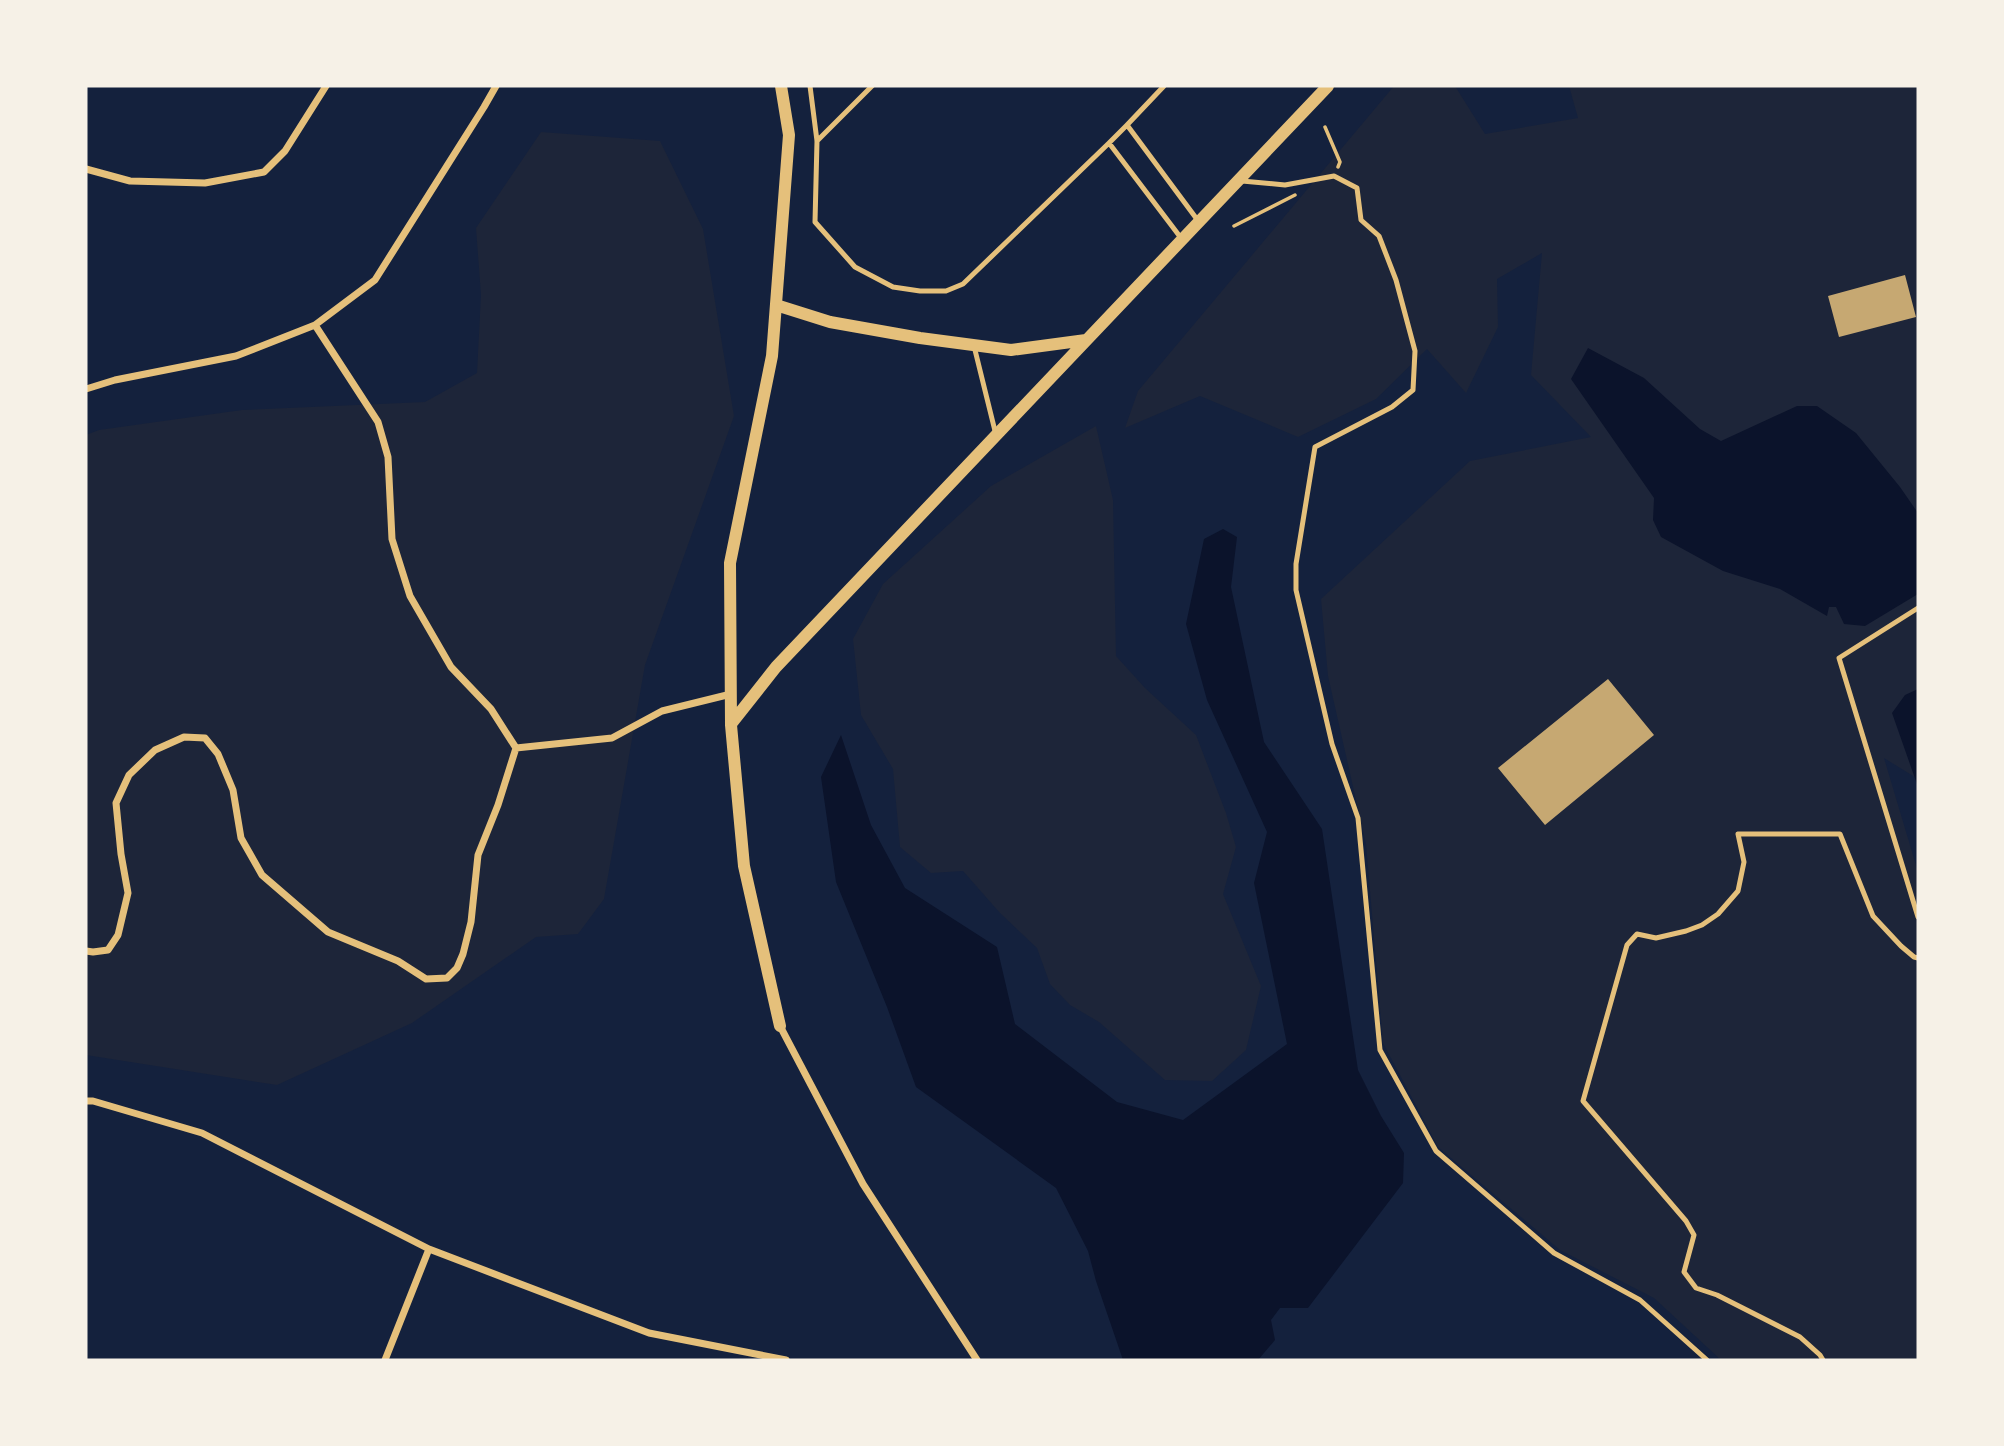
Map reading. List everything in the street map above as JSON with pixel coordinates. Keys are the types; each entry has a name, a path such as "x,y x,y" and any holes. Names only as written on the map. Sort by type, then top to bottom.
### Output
{"street":[{"path":"86,169 130,181 205,183 264,172 285,151 326,86"},
{"path":"86,389 115,380 236,355 315,325 376,279 496,86"},
{"path":"781,86 789,135 772,356 730,563 730,725 744,866 780,1026 863,1184 977,1360"},
{"path":"730,725 776,667 1328,86"},
{"path":"776,305 830,322 1011,350 1086,340"},
{"path":"315,325 378,422 388,457 392,539 410,596 452,667 491,709 516,748"},
{"path":"516,748 612,738 662,711 731,694"},
{"path":"86,951 93,953 108,950 118,935 128,893 116,803 129,775 155,750 184,737 205,738 218,754 233,790 242,838 262,875 328,932 398,961 426,979 447,978 457,968 463,954 471,922 478,855 498,805 516,748"},
{"path":"86,1101 202,1133 429,1249 649,1333 786,1360"},
{"path":"385,1360 429,1249"}],"lane":[{"path":"810,86 817,141 815,222 855,267 893,287 946,291 963,284 1164,86"},
{"path":"817,141 872,86"},
{"path":"1127,125 1199,222"},
{"path":"1109,143 1182,239"},
{"path":"1238,181 1285,185 1334,176 1357,188 1361,220 1379,236 1396,279 1415,351 1413,390 1392,407 1315,447 1296,564 1296,590 1332,744 1358,817 1380,1051 1436,1151 1554,1254 1640,1300 1707,1360"},
{"path":"974,345 996,435"},
{"path":"1918,608 1839,658 1918,917"},
{"path":"1823,1360 1800,1337 1696,1287 1684,1272 1694,1235 1686,1221 1583,1101 1627,945 1637,934 1656,938 1686,931 1702,925 1718,914 1738,891 1744,862 1738,834 1840,834 1873,916 1901,946 1918,958"}],"shaded area":[{"path":"1394,86 1455,86 1485,134 1578,118 1569,86 1918,86 1918,779 1884,758 1918,872 1918,1360 1721,1360 1654,1298 1560,1250 1438,1147 1383,1043 1366,844 1328,676 1321,599 1470,461 1591,437 1531,375 1542,253 1497,279 1498,327 1466,393 1427,349 1376,399 1298,437 1200,396 1125,428 1138,391"},
{"path":"541,132 660,141 703,229 734,416 645,665 604,899 578,934 536,937 412,1023 277,1085 86,1055 86,435 99,430 242,410 425,402 477,373 481,295 476,228"},
{"path":"1588,348 1644,378 1700,429 1721,441 1797,406 1817,406 1856,433 1918,513 1918,594 1865,626 1844,624 1836,607 1829,607 1827,616 1780,589 1723,571 1661,537 1653,520 1654,498 1571,379"},
{"path":"1096,426 1113,500 1116,656 1145,688 1196,735 1236,847 1223,894 1261,986 1246,1050 1212,1081 1165,1080 1099,1022 1070,1005 1050,984 1037,948 1000,913 963,871 931,873 900,847 893,769 861,715 853,639 883,584 991,486"},
{"path":"1223,529 1237,537 1231,587 1264,742 1322,829 1358,1070 1381,1116 1404,1153 1403,1183 1308,1308 1280,1308 1271,1320 1275,1340 1258,1360 1123,1360 1088,1251 1056,1188 916,1087 836,882 821,777 841,735 871,825 905,888 997,947 1015,1024 1117,1102 1183,1120 1287,1044 1254,883 1267,832 1207,700 1186,624 1204,539"},
{"path":"1918,689 1918,787 1892,713 1905,695"}],"building":[{"path":"1905,275 1916,317 1839,337 1828,296"},
{"path":"1608,679 1654,735 1545,825 1498,768"}]}
